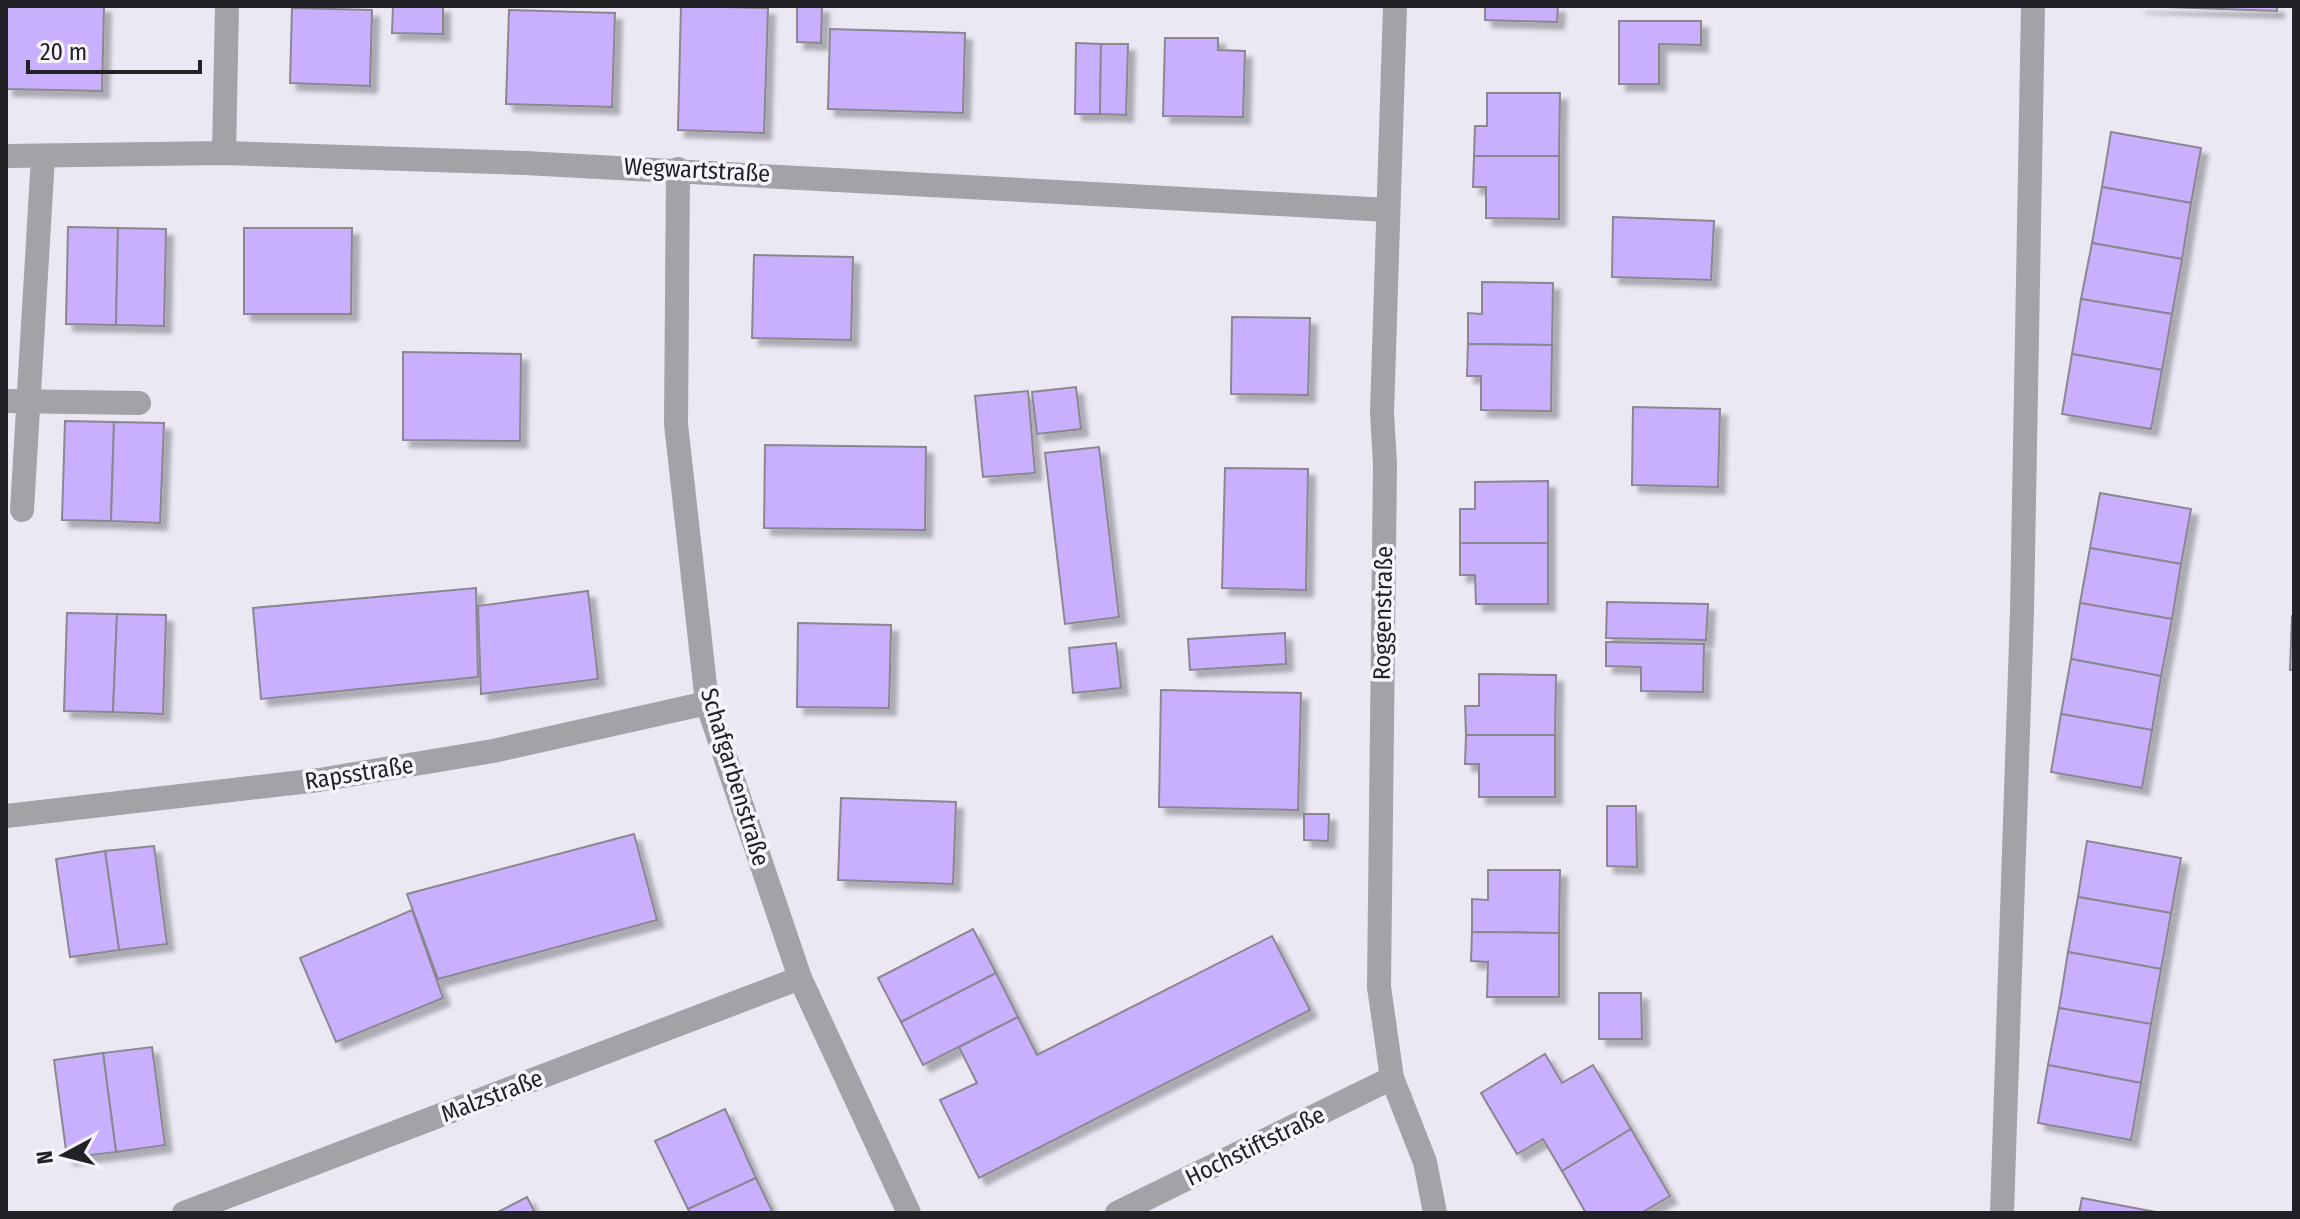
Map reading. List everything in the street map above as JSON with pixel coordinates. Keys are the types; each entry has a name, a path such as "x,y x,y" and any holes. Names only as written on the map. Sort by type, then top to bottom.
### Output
{"street":[{"path":"224,153 227,6"},
{"name":"Roggenstraße","path":"1395,6 1382,413 1385,464 1378,959 1392,1078 1425,1162 1435,1213"},
{"path":"2002,1213 2022,611 2033,6"},
{"name":"Wegwartstraße","path":"6,156 224,153 678,169 1388,210"},
{"path":"22,510 16,401 43,157"},
{"name":"Schafgarbenstraße","path":"678,169 676,424 707,703 800,978 842,1075 909,1213"},
{"path":"16,401 139,403"},
{"name":"Rapsstraße","path":"6,816 310,781 493,751 707,703"},
{"name":"Malzstraße","path":"184,1213 800,978"},
{"name":"Hochstiftstraße","path":"1117,1213 1392,1078"}],"building":[{"path":"6,6 104,6 102,91 6,89"},
{"path":"393,6 443,6 443,34 392,33"},
{"path":"681,6 768,8 764,133 678,130"},
{"path":"797,6 822,6 821,43 797,42"},
{"path":"1485,6 1558,6 1557,22 1485,20"},
{"path":"2138,6 2277,6 2277,11"},
{"path":"292,8 372,10 370,86 290,83"},
{"path":"509,10 615,13 612,107 506,104"},
{"path":"1619,21 1701,21 1701,45 1659,44 1659,84 1619,84"},
{"path":"830,29 965,33 963,113 828,109"},
{"path":"1165,38 1218,38 1218,50 1245,51 1243,117 1163,116"},
{"path":"1076,43 1101,44 1100,114 1075,114"},
{"path":"1101,44 1128,44 1126,115 1100,114"},
{"path":"1487,93 1560,93 1559,156 1474,156 1475,126 1487,126"},
{"path":"2111,132 2201,148 2191,203 2102,187"},
{"path":"1474,156 1559,156 1559,219 1486,218 1486,187 1473,187"},
{"path":"2102,187 2191,203 2182,259 2092,243"},
{"path":"1613,217 1714,221 1711,280 1612,277"},
{"path":"68,227 118,228 116,325 66,324"},
{"path":"118,228 166,229 164,326 116,325"},
{"path":"244,228 352,228 351,314 244,314"},
{"path":"2092,243 2182,259 2172,314 2081,299"},
{"path":"754,255 853,257 851,340 752,338"},
{"path":"1482,282 1553,283 1552,345 1468,344 1468,313 1482,314"},
{"path":"2081,299 2172,314 2162,370 2072,354"},
{"path":"1232,317 1310,318 1308,395 1231,394"},
{"path":"1468,344 1552,345 1551,411 1481,410 1481,376 1467,376"},
{"path":"403,352 521,354 520,441 403,440"},
{"path":"2072,354 2162,370 2151,429 2062,414"},
{"path":"1076,387 1081,429 1037,434 1032,392"},
{"path":"1028,391 1035,473 983,477 975,396"},
{"path":"1633,407 1720,409 1718,487 1632,485"},
{"path":"65,421 114,422 111,521 62,520"},
{"path":"114,422 164,423 160,523 111,521"},
{"path":"765,445 926,447 925,530 764,528"},
{"path":"1099,447 1119,617 1065,624 1045,453"},
{"path":"1225,468 1308,469 1306,590 1222,588"},
{"path":"1548,481 1548,543 1460,543 1460,509 1475,509 1475,482"},
{"path":"2100,493 2191,509 2181,564 2090,548"},
{"path":"1460,543 1548,543 1548,604 1476,604 1475,575 1460,575"},
{"path":"2090,548 2181,564 2172,619 2080,603"},
{"path":"476,588 478,677 261,699 253,608"},
{"path":"588,591 598,679 481,694 478,606"},
{"path":"1607,602 1708,604 1706,640 1606,638"},
{"path":"2080,603 2172,619 2161,676 2071,659"},
{"path":"67,613 117,614 113,712 64,711"},
{"path":"117,614 166,615 163,714 113,712"},
{"path":"2292,616 2294,670 2290,670"},
{"path":"798,623 891,625 889,708 797,707"},
{"path":"1285,633 1286,664 1190,670 1188,639"},
{"path":"1606,642 1704,644 1703,692 1641,691 1641,667 1606,666"},
{"path":"1116,643 1121,688 1073,693 1069,648"},
{"path":"2071,659 2161,676 2152,730 2061,714"},
{"path":"1479,674 1556,675 1555,735 1466,735 1465,706 1479,706"},
{"path":"1161,690 1301,693 1298,810 1159,807"},
{"path":"2061,714 2152,730 2142,788 2051,772"},
{"path":"1466,735 1555,735 1555,797 1479,797 1479,764 1465,764"},
{"path":"841,798 956,802 953,884 838,880"},
{"path":"1607,806 1636,806 1637,867 1607,866"},
{"path":"1304,814 1329,814 1328,841 1304,840"},
{"path":"634,834 657,920 438,979 407,894"},
{"path":"2087,841 2181,858 2171,913 2078,897"},
{"path":"154,846 167,944 119,950 105,851"},
{"path":"105,851 119,950 70,957 56,859"},
{"path":"1488,870 1560,870 1559,933 1472,932 1472,899 1488,900"},
{"path":"2078,897 2171,913 2161,969 2068,952"},
{"path":"412,910 443,998 336,1042 300,958"},
{"path":"973,929 996,973 901,1022 878,978"},
{"path":"1472,932 1559,933 1559,997 1487,997 1488,962 1471,961"},
{"path":"1272,936 1310,1010 979,1178 940,1100 977,1083 959,1047 1018,1017 1037,1055"},
{"path":"2068,952 2161,969 2151,1024 2059,1008"},
{"path":"996,973 1018,1017 923,1065 901,1022"},
{"path":"1599,993 1641,993 1642,1039 1599,1039"},
{"path":"2059,1008 2151,1024 2141,1083 2048,1065"},
{"path":"152,1047 165,1145 116,1152 103,1053"},
{"path":"103,1053 116,1152 67,1158 54,1060"},
{"path":"1545,1054 1562,1083 1593,1065 1631,1129 1562,1171 1543,1139 1517,1154 1481,1093"},
{"path":"2048,1065 2141,1083 2131,1140 2038,1123"},
{"path":"725,1109 756,1178 688,1209 655,1141"},
{"path":"1631,1129 1670,1196 1641,1213 1586,1213 1562,1171"},
{"path":"756,1178 773,1213 690,1213 688,1209"},
{"path":"527,1197 535,1213 496,1213"},
{"path":"2082,1198 2161,1213 2079,1213"}]}
